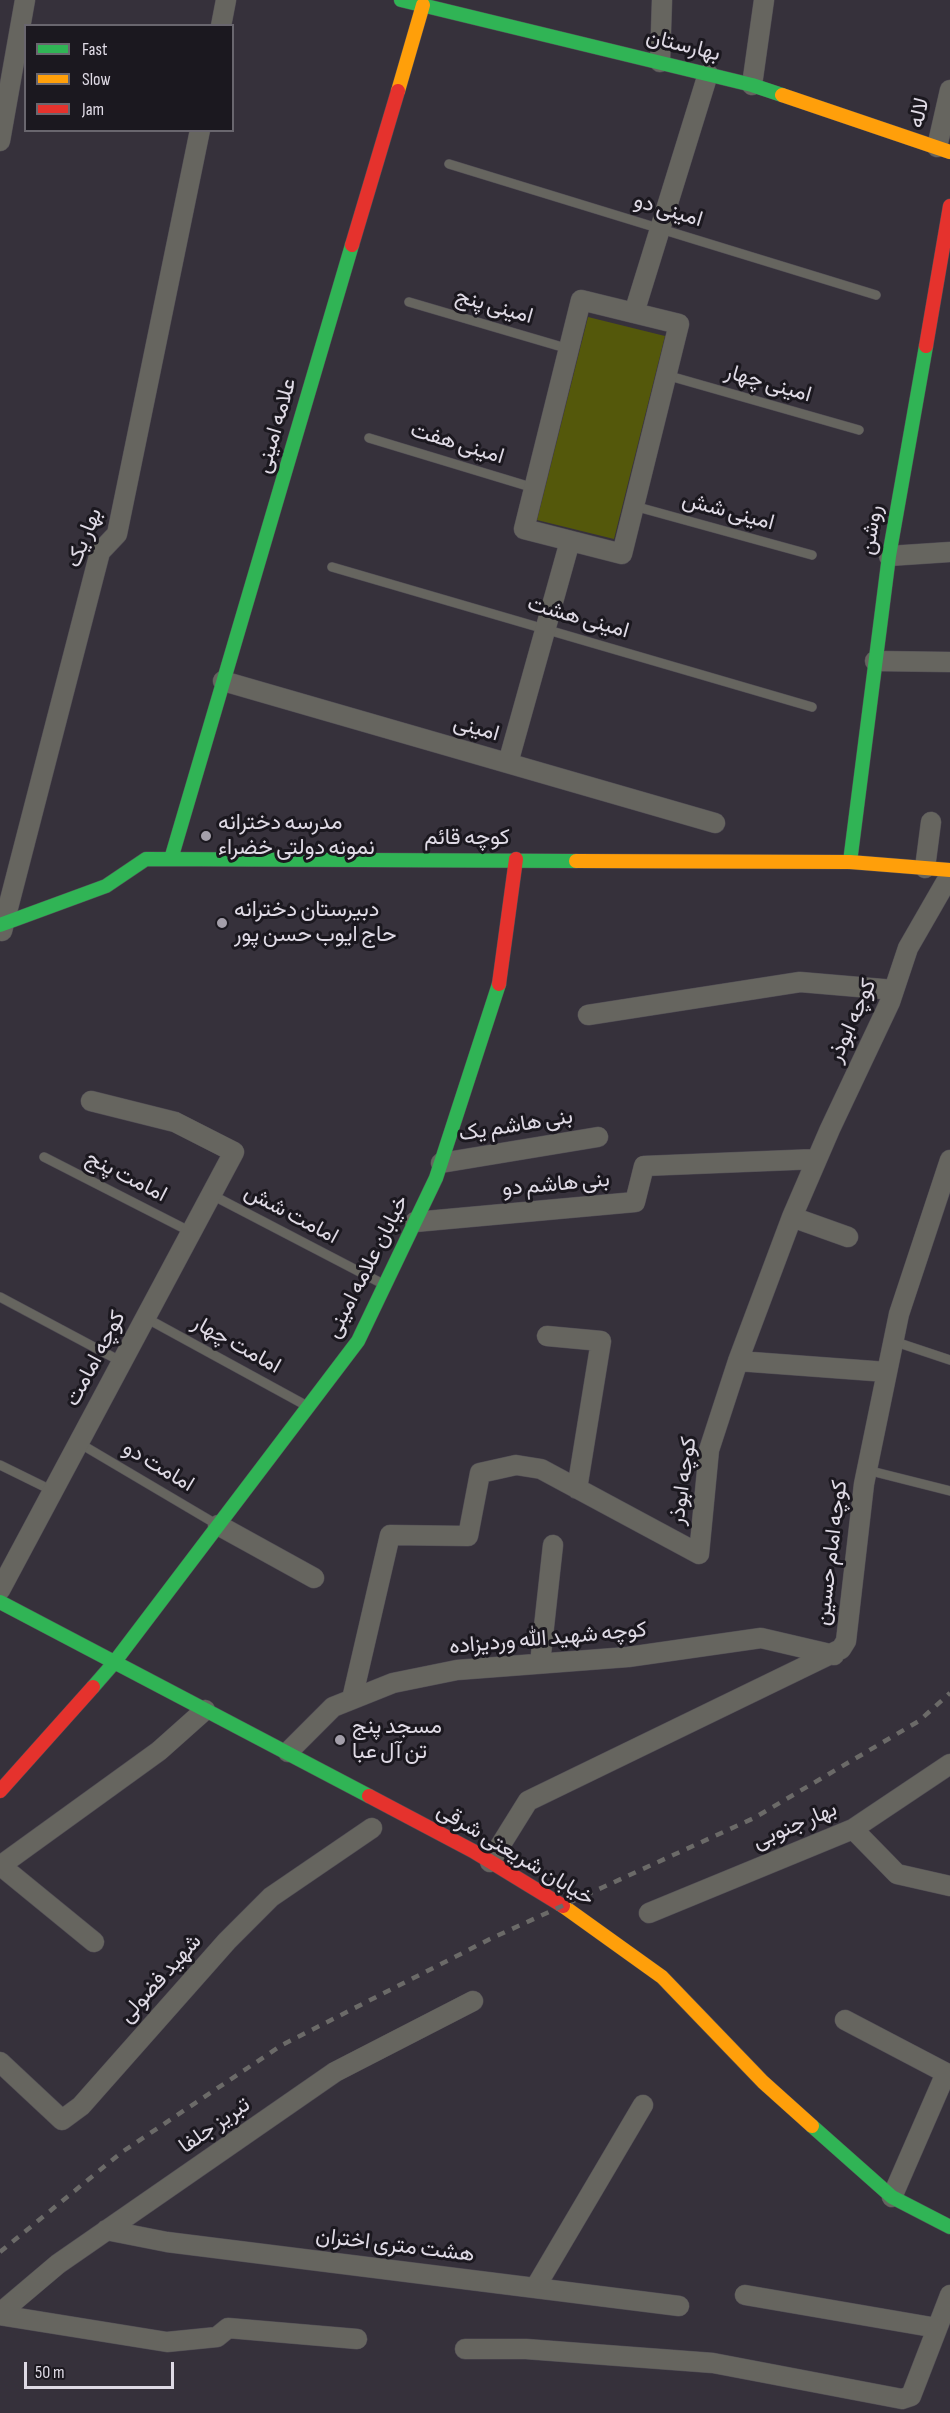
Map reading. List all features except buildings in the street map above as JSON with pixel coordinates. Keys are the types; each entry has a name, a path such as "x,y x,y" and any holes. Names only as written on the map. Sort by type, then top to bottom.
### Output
{"street":[{"path":"0,141 24,0"},
{"path":"221,24 226,0"},
{"name":"بهارستان","path":"401,0 752,85 943,149"},
{"path":"660,62 662,0"},
{"path":"752,85 764,0"},
{"name":"علامه امینی","path":"171,859 423,5"},
{"path":"634,313 708,74"},
{"name":"لاله","path":"943,149 950,90"},
{"name":"بهار یک","path":"2,928 100,552 117,534 200,132"},
{"name":"روشن","path":"850,862 889,556 950,206"},
{"path":"581,300 634,313 679,324 622,554 524,530 581,300"},
{"path":"508,763 570,541"},
{"path":"889,556 950,552"},
{"path":"876,661 950,662"},
{"name":"امینی","path":"224,681 716,823"},
{"path":"925,868 932,822"},
{"name":"کوچه قائم","path":"2,928 106,886 146,859 850,862 950,870"},
{"name":"خیابان علامه امینی","path":"0,1791 112,1664 358,1341 441,1163 501,978 516,859"},
{"name":"کوچه ابوذر","path":"352,1700 390,1535 468,1536 480,1473 516,1465 541,1469 699,1554 709,1450 738,1361 792,1217 894,990 908,948 950,875"},
{"path":"588,1015 800,982 894,990"},
{"name":"کوچه امامت","path":"0,1590 234,1152 175,1122 92,1101"},
{"name":"بنی هاشم یک","path":"441,1163 598,1137"},
{"name":"بنی هاشم دو","path":"415,1222 635,1202 644,1166 817,1159"},
{"name":"کوچه امام حسین","path":"490,1862 528,1801 834,1655 846,1641 867,1470 893,1341 899,1314 950,1160"},
{"path":"792,1217 848,1237"},
{"path":"547,1336 601,1341 578,1489"},
{"path":"738,1361 887,1372"},
{"path":"218,1525 314,1578"},
{"path":"540,1663 553,1545"},
{"name":"خیابان شریعتی شرقی","path":"0,1602 112,1664 288,1752 490,1862 577,1914 662,1977 763,2082 892,2197 950,2227"},
{"name":"کوچه شهید الله وردیزاده","path":"288,1752 333,1707 393,1683 457,1670 628,1657 761,1638 834,1655"},
{"path":"94,1942 0,1866 159,1751 204,1710"},
{"name":"بهار جنوبی","path":"649,1913 853,1829 950,1764"},
{"name":"شهید فضولی","path":"0,2062 62,2120 81,2106 227,1941 271,1897 372,1828"},
{"path":"853,1829 897,1874 950,1886"},
{"name":"تبریز جلفا","path":"0,2314 58,2264 335,2072 473,2001"},
{"path":"845,2020 948,2074 892,2197"},
{"path":"535,2288 643,2105"},
{"name":"هشت متری اختران","path":"106,2230 167,2242 679,2306"},
{"path":"745,2295 937,2328"},
{"path":"465,2349 526,2349 713,2363 902,2399 911,2396 950,2295"},
{"path":"0,2314 167,2342 217,2337 228,2328 357,2339"}],"lane":[{"name":"امینی دو","path":"449,164 876,295"},
{"name":"امینی پنج","path":"409,302 569,349"},
{"name":"امینی چهار","path":"666,375 859,430"},
{"name":"امینی هفت","path":"369,438 534,488"},
{"name":"امینی شش","path":"634,506 812,555"},
{"name":"امینی هشت","path":"332,567 812,707"},
{"name":"امامت پنج","path":"44,1157 191,1232"},
{"name":"امامت شش","path":"212,1195 385,1286"},
{"path":"0,1297 122,1362"},
{"name":"امامت چهار","path":"146,1318 308,1406"},
{"path":"893,1341 950,1360"},
{"name":"امامت دو","path":"79,1443 218,1525"},
{"path":"0,1465 53,1491"},
{"path":"867,1470 950,1491"}],"shaded area":[{"path":"588,317 665,336 614,539 537,520"}],"railway":[{"path":"0,2252 122,2152 282,2045 490,1939 754,1818 919,1721 950,1693"}],"traffic: fast":[{"path":"401,0 752,85 782,95"},
{"path":"171,859 352,245"},
{"path":"850,862 889,556 926,346"},
{"path":"0,925 106,886 146,859 576,861"},
{"path":"93,1687 113,1664 358,1341 436,1178 499,984"},
{"path":"0,1602 369,1796"},
{"path":"812,2126 892,2197 950,2227"}],"traffic: slow":[{"path":"398,91 423,5"},
{"path":"782,95 950,152"},
{"path":"576,861 850,862 950,870"},
{"path":"563,1906 662,1977 763,2082 812,2126"}],"traffic: jam":[{"path":"352,245 398,91"},
{"path":"926,346 950,206"},
{"path":"499,984 516,859"},
{"path":"0,1791 93,1687"},
{"path":"369,1796 473,1851 563,1906"}],"place":[{"name":"مدرسه دخترانه نمونه دولتی خضراء","path":"206,836"},
{"name":"دبیرستان دخترانه حاج ایوب حسن پور","path":"222,923"},
{"name":"مسجد پنج تن آل عبا","path":"340,1740"}]}
